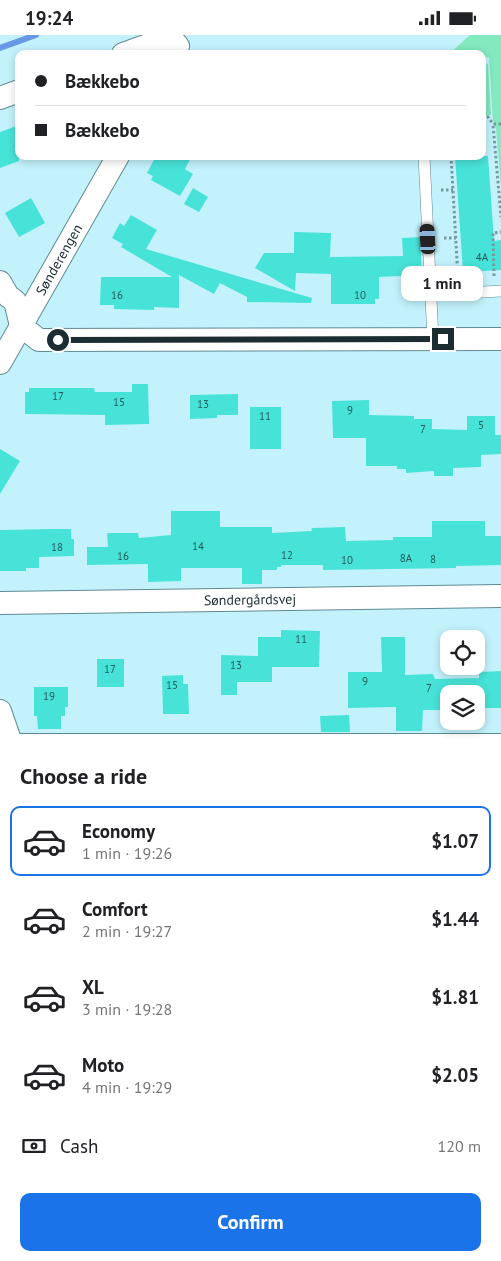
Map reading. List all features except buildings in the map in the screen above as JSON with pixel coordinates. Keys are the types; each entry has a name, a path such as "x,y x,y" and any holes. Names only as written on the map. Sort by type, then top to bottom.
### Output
{"street":[{"path":"134,50 170,37 176,50"},
{"path":"0,98 15,92"},
{"name":"Sønderengen","path":"0,363 116,160"},
{"path":"0,282 8,296 14,301 21,326 39,340 501,339"},
{"name":"Søndergårdsvej","path":"0,603 501,596"},
{"path":"0,711 8,745 501,745"}],"lane":[{"path":"424,160 433,339"},
{"path":"431,295 498,292"}],"path":[{"path":"486,117 488,117 493,124 501,217"},
{"path":"493,124 501,124"},
{"path":"451,160 459,293"},
{"path":"498,292 492,233 501,232"}],"green space":[{"path":"470,35 501,35 501,186 496,129 493,120 489,57 486,58 486,50 453,50"},
{"path":"486,64 488,64 491,115 486,116"}],"waterway":[{"path":"0,48 36,35"}],"route":[{"path":"58,340 443,339"}]}
